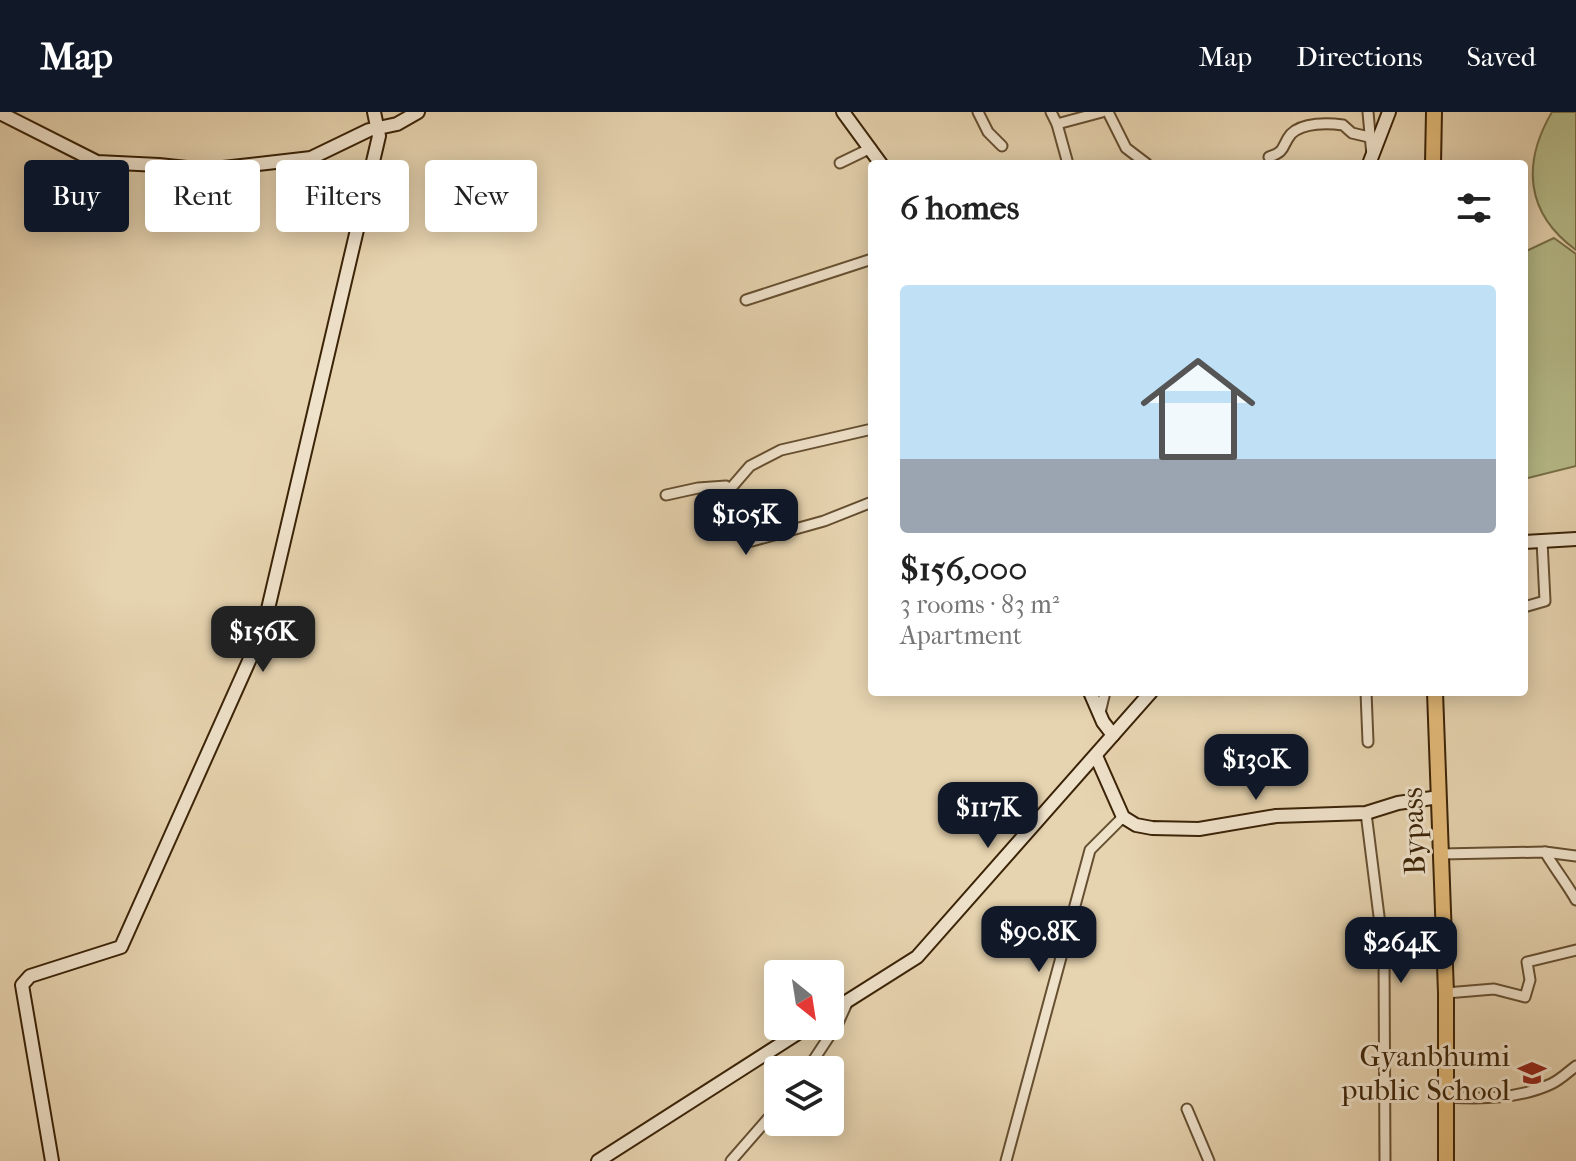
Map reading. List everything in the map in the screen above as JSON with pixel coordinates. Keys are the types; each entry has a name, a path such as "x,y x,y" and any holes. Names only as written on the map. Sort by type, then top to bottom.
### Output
{"main road":[{"path":"1433,160 1434,112"},
{"name":"Bypass","path":"1435,696 1446,993 1446,1161"}],"street":[{"path":"52,1161 22,985 30,976 121,947 253,652 268,609 375,151 378,129 374,112"},
{"path":"0,113 97,162 205,170 311,158 369,130 397,124 418,112"},
{"path":"843,112 878,160"},
{"path":"978,112 988,132 1002,146"},
{"path":"1051,112 1067,160"},
{"path":"1057,124 1071,116 1105,112 1126,148 1140,160"},
{"path":"1368,112 1370,160"},
{"path":"1370,160 1389,112"},
{"path":"1269,157 1284,150 1291,135 1297,131 1320,124 1343,125 1352,133 1369,137"},
{"path":"840,163 871,148"},
{"path":"746,300 868,260"},
{"path":"868,430 781,450 750,466 731,488 738,534 742,539 752,541 824,521 868,504"},
{"path":"666,495 698,488 731,488"},
{"path":"1528,542 1576,539"},
{"path":"1528,606 1545,601 1542,541"},
{"path":"1092,696 1113,735"},
{"path":"1100,713 1104,696"},
{"path":"844,1003 917,957 1147,696"},
{"path":"1366,696 1368,742"},
{"path":"1096,756 1123,817 1136,825 1152,828 1199,829 1276,816 1366,813 1398,803 1439,797"},
{"path":"1366,813 1384,956 1385,1161"},
{"path":"1006,1161 1090,850 1123,817"},
{"path":"1441,854 1545,852 1576,856"},
{"path":"1545,852 1576,900"},
{"path":"1446,993 1494,989 1525,997 1530,980 1527,962 1576,950"},
{"path":"816,1056 848,1001"},
{"path":"598,1161 787,1040"},
{"path":"1446,1097 1478,1099 1514,1095 1553,1084 1576,1066"},
{"path":"1187,1109 1209,1161"},
{"path":"731,1161 764,1123"}],"green space":[{"path":"1552,112 1576,112 1576,250 1559,236 1547,220 1538,204 1534,186 1536,150"},
{"path":"1554,238 1576,254 1576,466 1528,478 1528,250"}],"place":[{"name":"Gyanbhumi public School","path":"1532,1073"}]}
